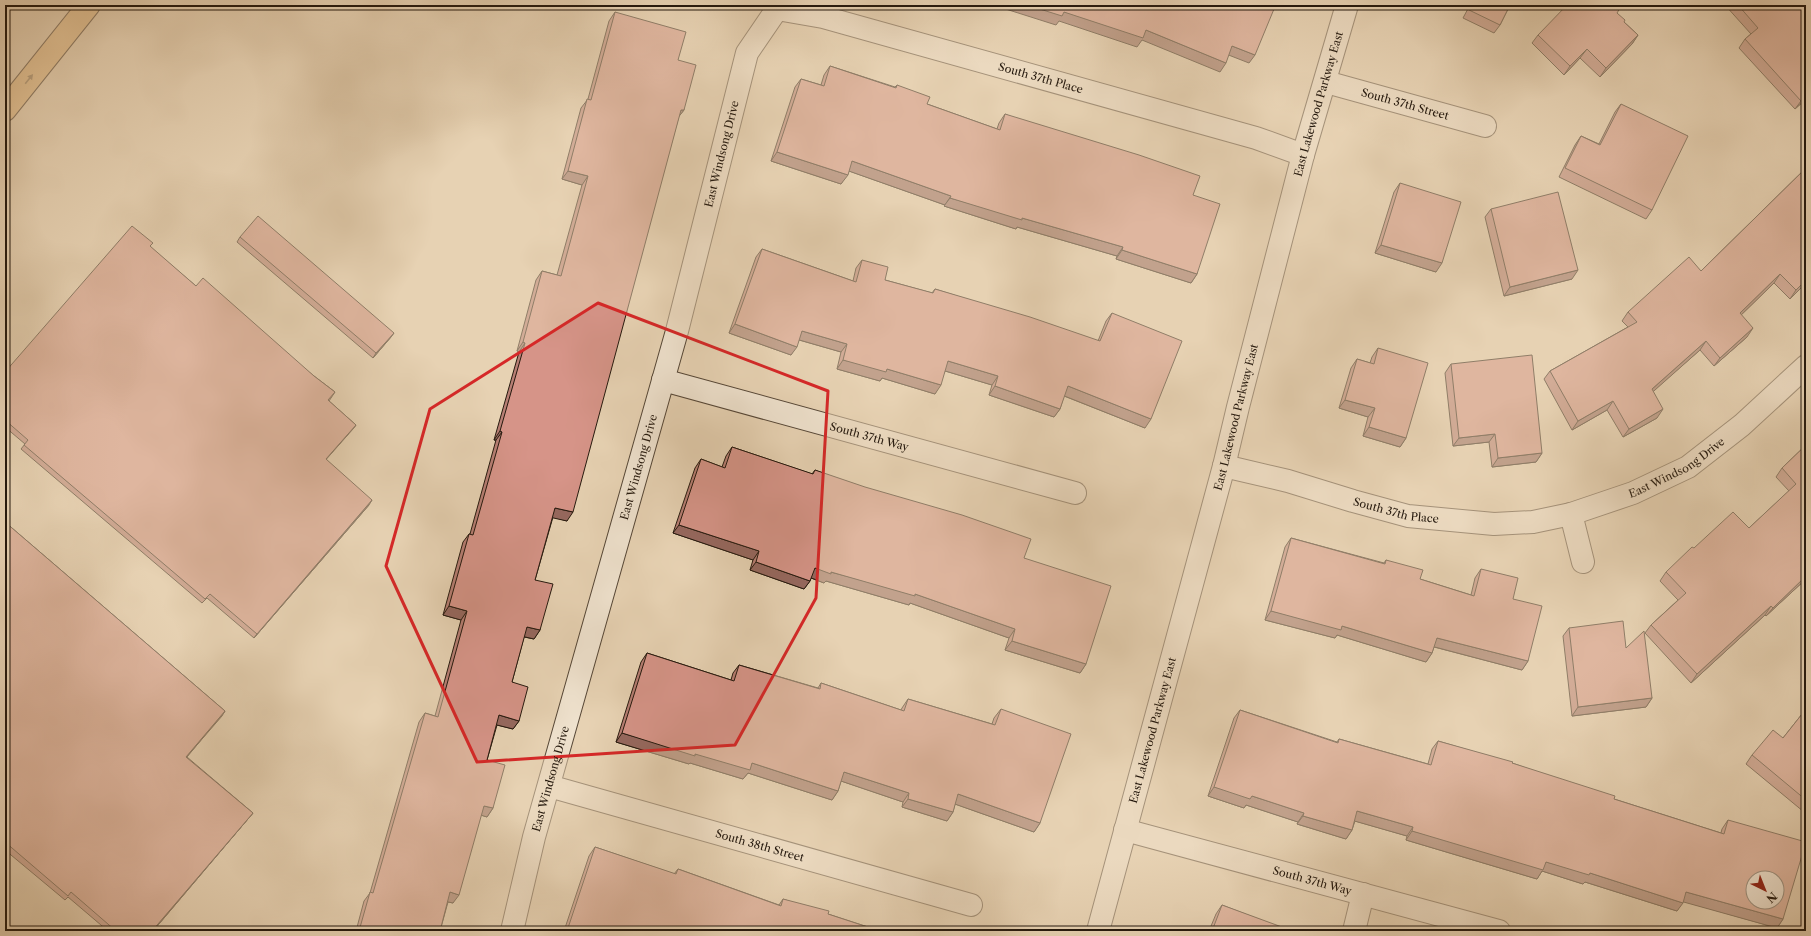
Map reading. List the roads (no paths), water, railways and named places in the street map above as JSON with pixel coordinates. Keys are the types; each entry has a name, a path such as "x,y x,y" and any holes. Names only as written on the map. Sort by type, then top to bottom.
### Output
{"highway":[{"path":"5,110 89,5"}],"street":[{"name":"East Lakewood Parkway East","path":"1098,931 1224,466 1303,155 1326,82 1347,5"},
{"name":"South 37th Place","path":"777,10 830,19 1256,138 1303,155"},
{"name":"East Windsong Drive","path":"512,931 534,837 663,380 747,53 777,10"},
{"name":"South 37th Street","path":"1326,82 1484,126"},
{"name":"East Windsong Drive","path":"1571,514 1634,493 1688,467 1742,425 1806,366"},
{"name":"South 37th Way","path":"663,380 1075,493"},
{"name":"South 37th Place","path":"1224,466 1288,481 1408,516 1494,524 1533,522 1571,514"},
{"path":"1571,514 1583,562"},
{"name":"South 38th Street","path":"549,786 971,905"},
{"name":"South 37th Way","path":"1125,830 1499,931"},
{"path":"1354,931 1363,894"}]}
